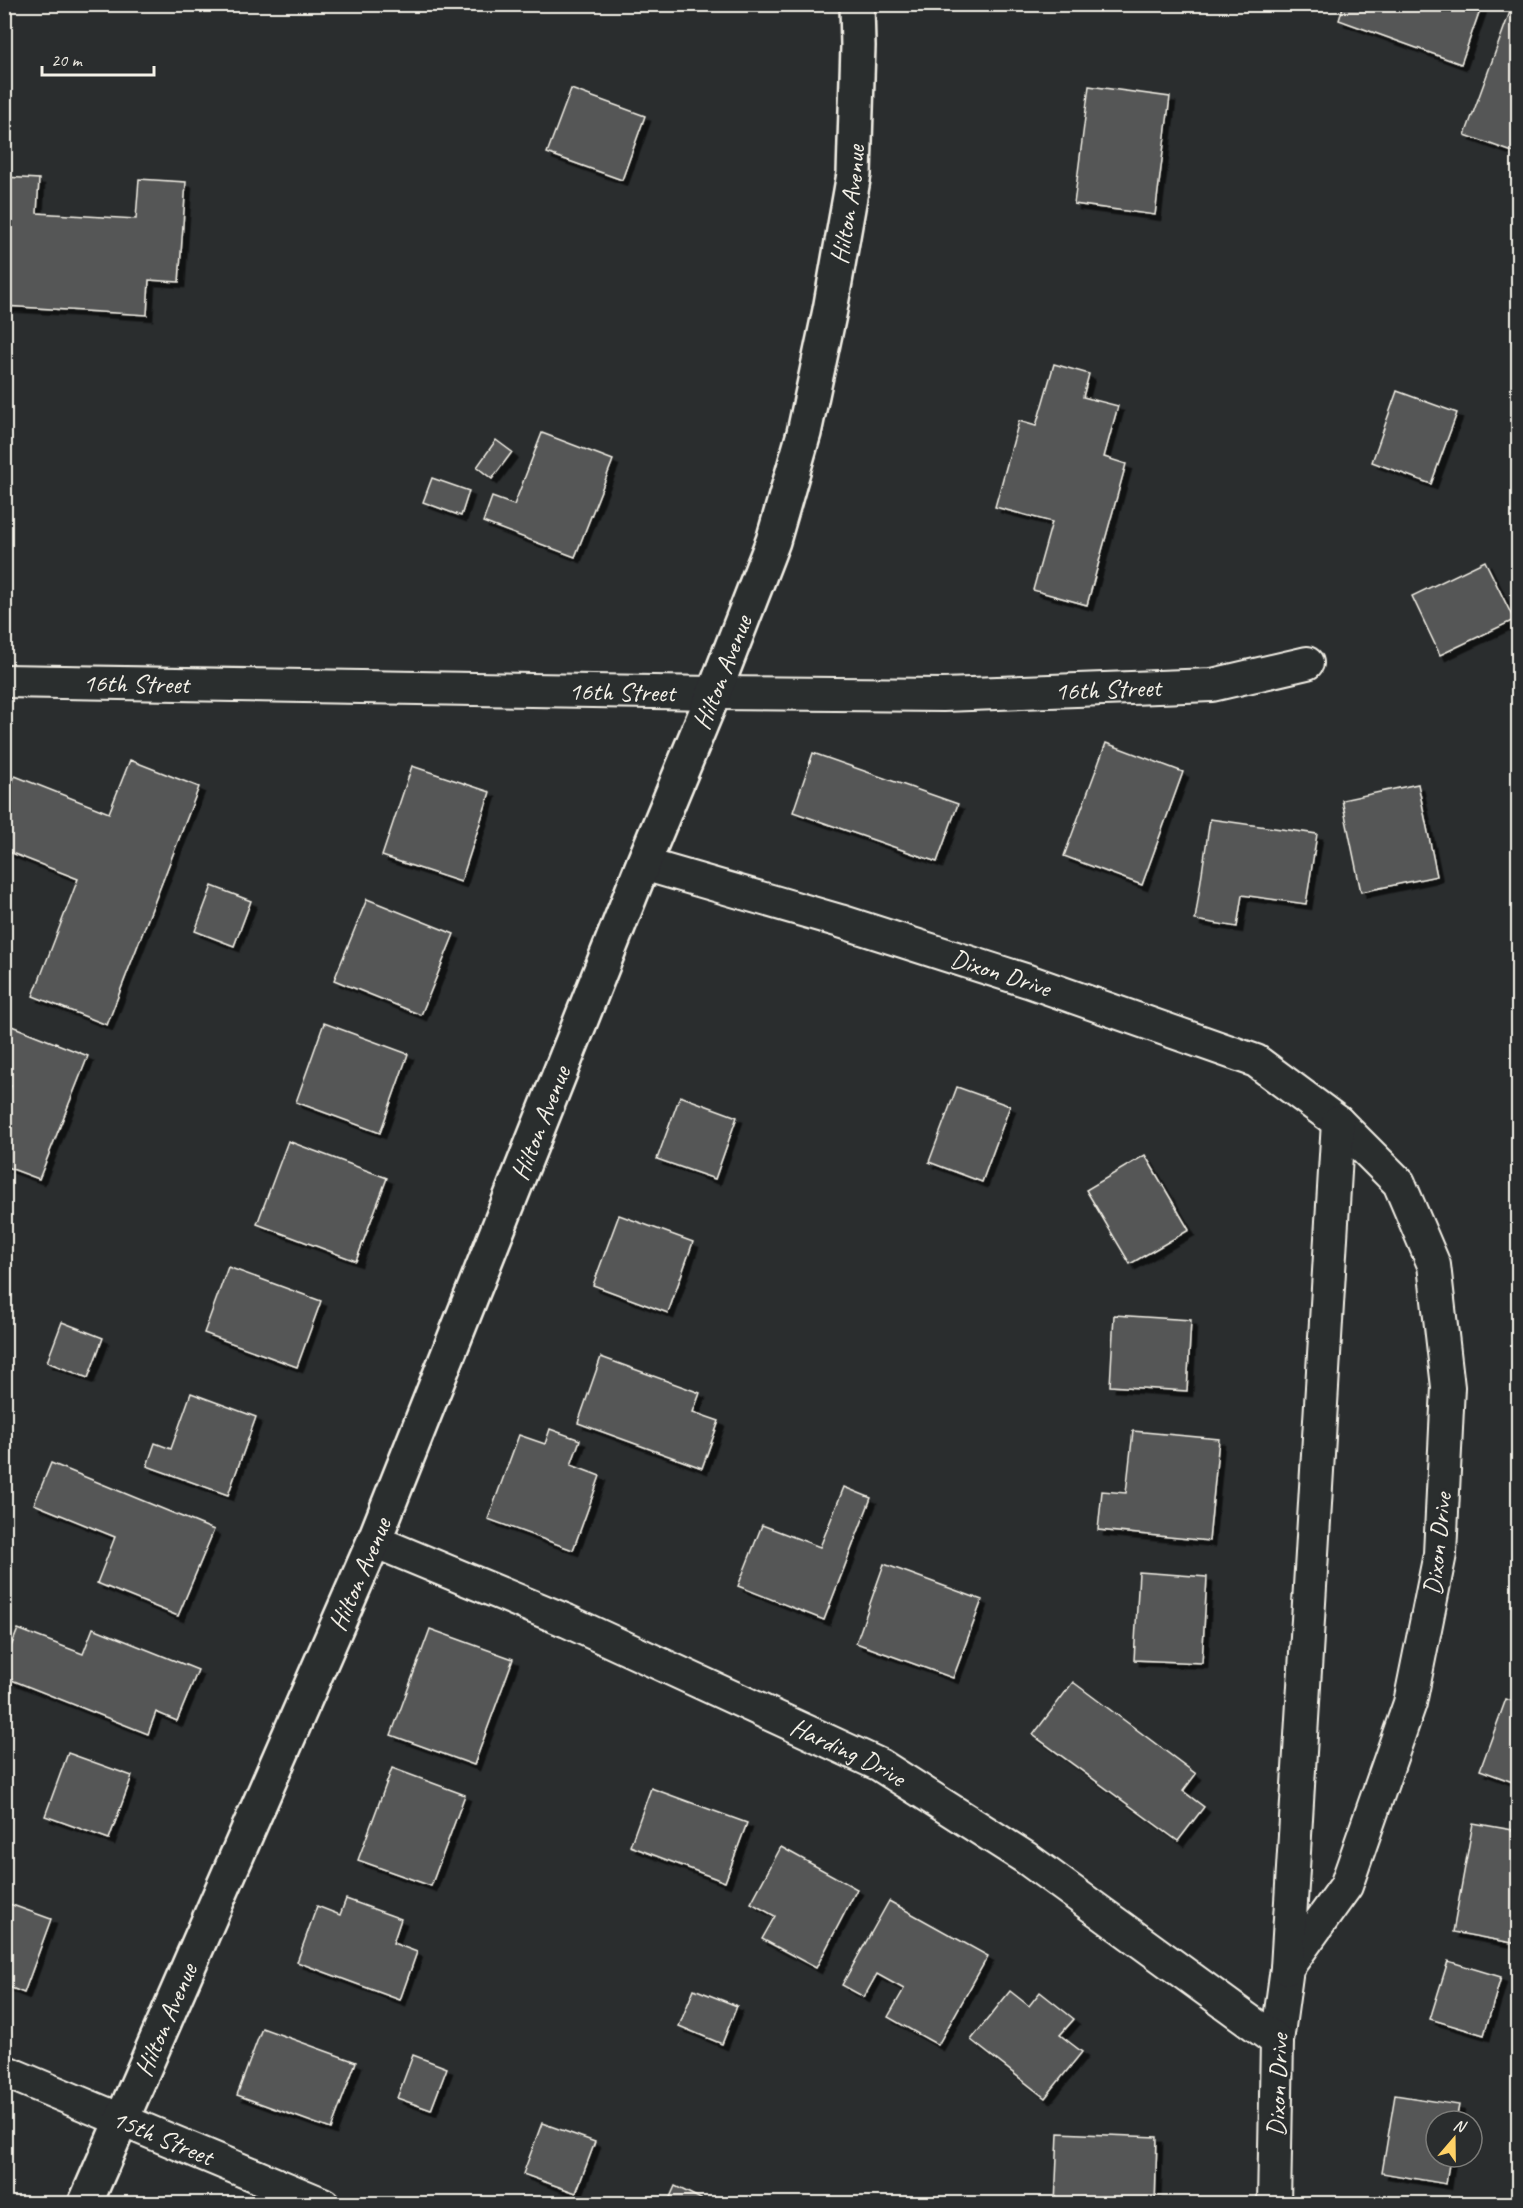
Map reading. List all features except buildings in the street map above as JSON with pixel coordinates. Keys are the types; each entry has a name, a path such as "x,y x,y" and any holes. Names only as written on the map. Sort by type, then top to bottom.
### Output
{"street":[{"name":"Hilton Avenue","path":"85,2204 374,1540 773,542 804,433 830,310 854,174 857,4"},
{"name":"16th Street","path":"4,681 943,695 1212,685 1307,663"},
{"name":"Dixon Drive","path":"643,864 840,921 1017,978 1256,1062 1338,1122 1399,1183 1434,1265 1448,1387 1440,1554 1410,1703 1346,1886 1287,1968"},
{"name":"Dixon Drive","path":"1274,2204 1277,2040 1287,1968 1338,1122"},
{"name":"Harding Drive","path":"374,1540 567,1621 880,1765 1026,1858 1277,2040"},
{"name":"15th Street","path":"4,2071 323,2204"}]}
